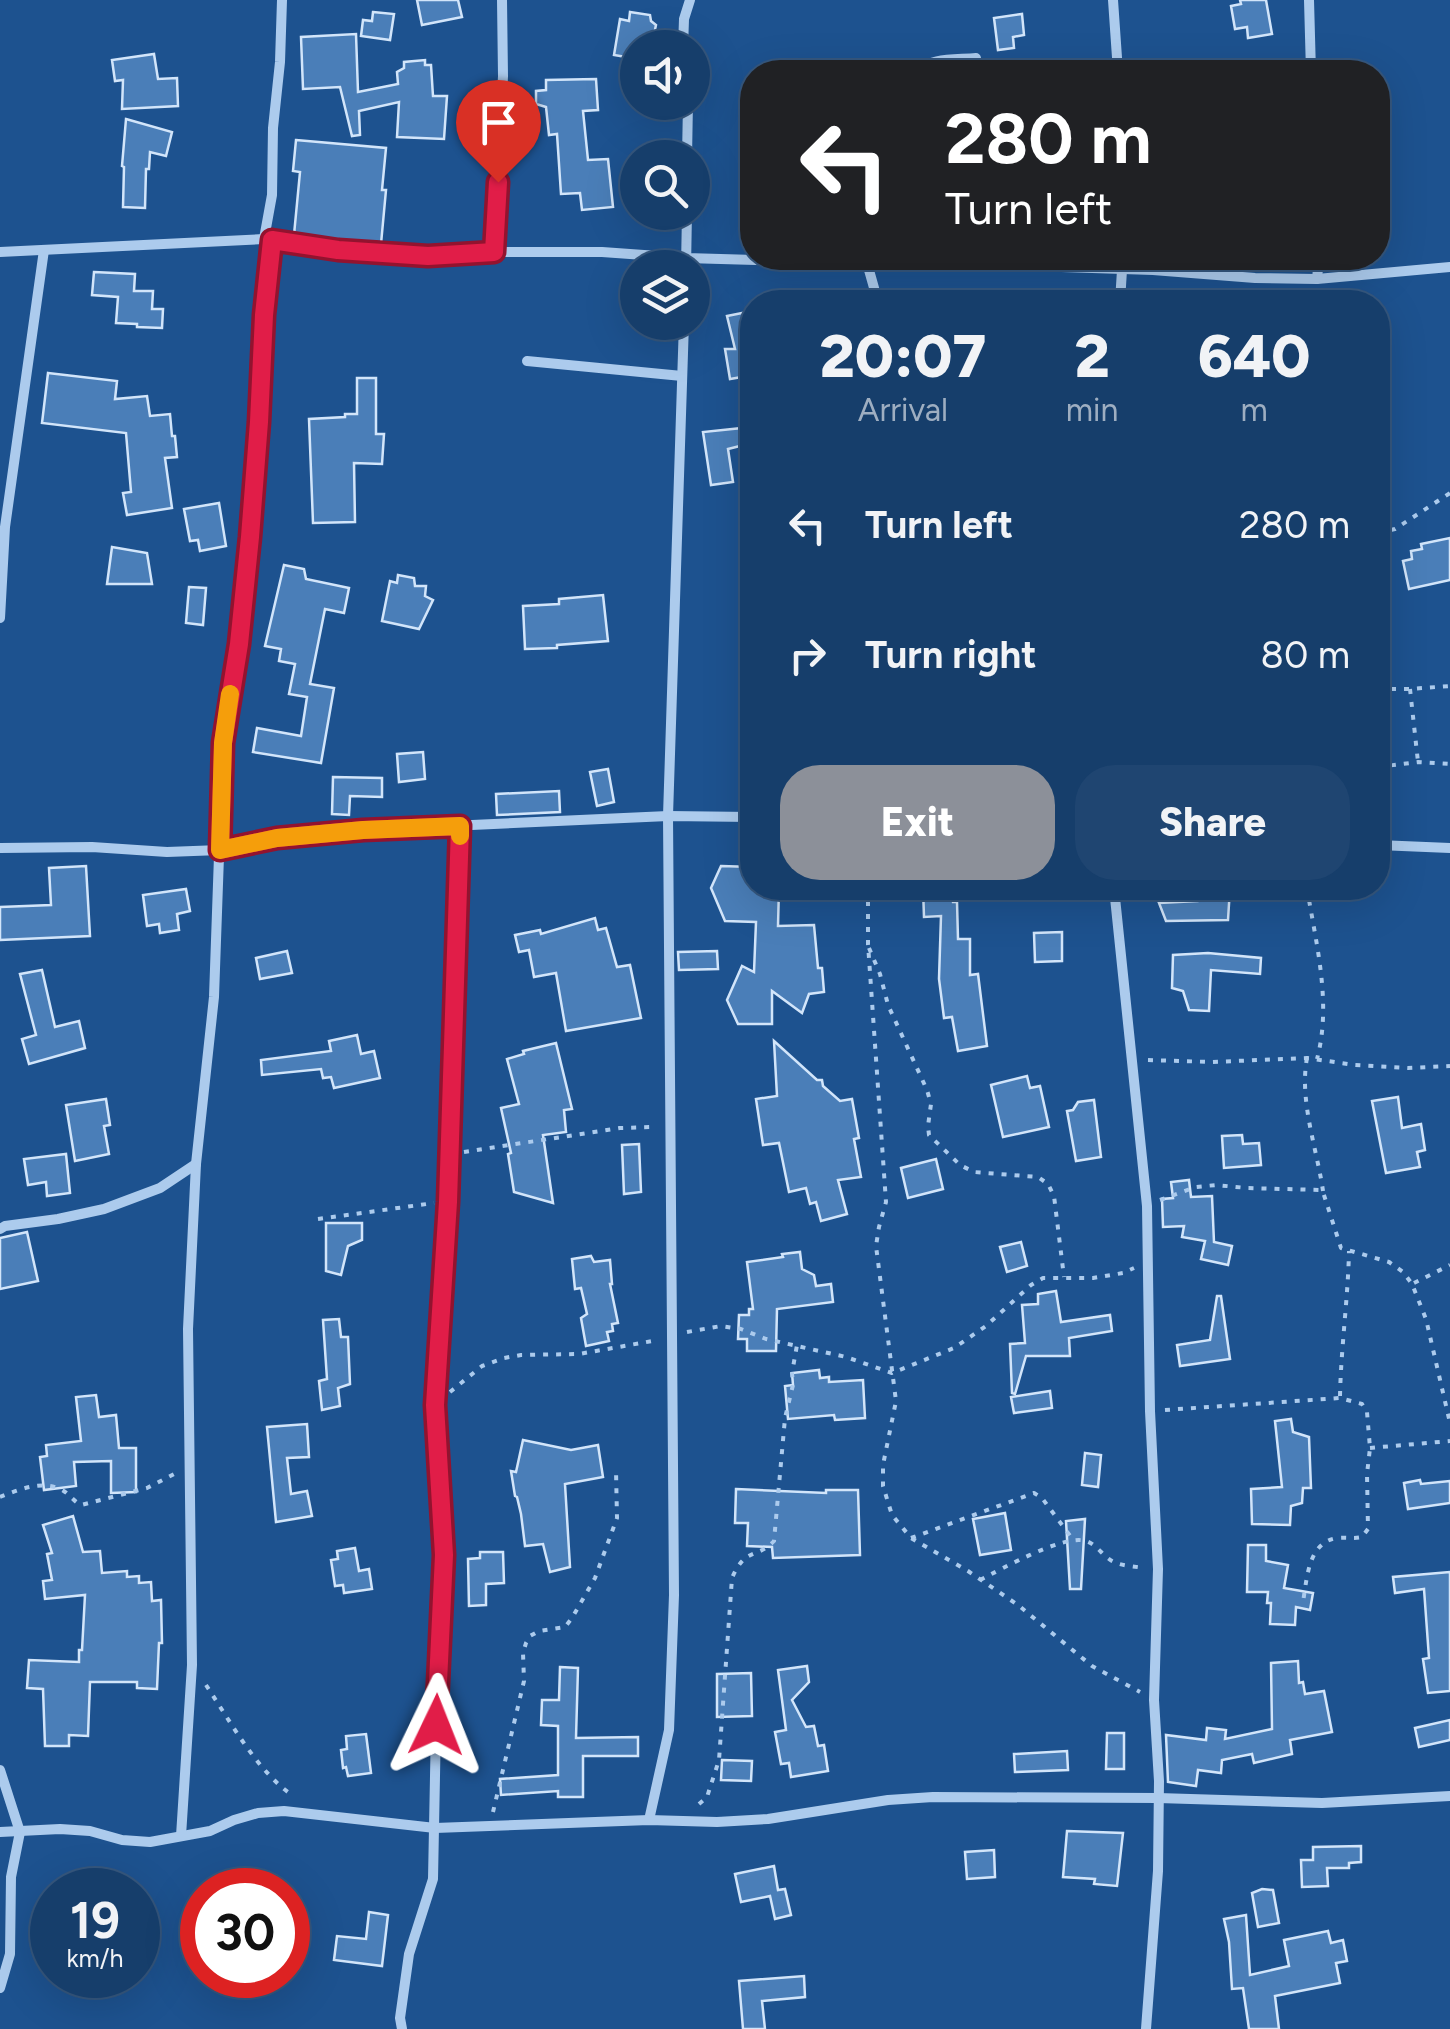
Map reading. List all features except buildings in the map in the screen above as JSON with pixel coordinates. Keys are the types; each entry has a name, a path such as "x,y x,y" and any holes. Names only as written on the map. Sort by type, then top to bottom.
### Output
{"street":[{"path":"181,1836 192,1665 188,1329 196,1164 214,998 223,743 239,644 259,422 282,0"},
{"path":"494,252 503,76 502,0"},
{"path":"684,30 690,0"},
{"path":"1113,0 1117,60"},
{"path":"1308,0 1311,60"},
{"path":"953,60 976,58"},
{"path":"0,252 268,239 338,250 428,256 494,252 620,254"},
{"path":"0,618 2,527 44,250"},
{"path":"710,263 740,263"},
{"path":"1121,290 1122,270 1317,280 1450,266"},
{"path":"1317,280 1318,270"},
{"path":"649,1820 669,1730 674,1595 668,816 683,340"},
{"path":"526,361 682,376"},
{"path":"0,848 220,850 277,838 363,830 668,816 740,817"},
{"path":"402,2029 400,2018 409,1954 433,1879 444,1555 435,1405 448,1202 460,826"},
{"path":"1390,846 1450,848"},
{"path":"1115,900 1147,1206 1150,1412 1158,1570 1154,1700 1160,1781 1158,1871 1146,2029"},
{"path":"0,1229 104,1209 160,1188 196,1164"},
{"path":"0,1770 20,1832 11,1877 10,1954 0,1988"},
{"path":"0,1832 90,1831 122,1840 150,1842 210,1832 258,1813 284,1811 435,1828 768,1820 888,1800 934,1797 1322,1803 1450,1796"}],"path":[{"path":"1390,530 1450,493"},
{"path":"1390,689 1450,686"},
{"path":"1410,690 1418,762"},
{"path":"1390,766 1450,764"},
{"path":"868,900 886,1202 876,1246 896,1401 883,1465 883,1486 892,1516 912,1538 1018,1606 1092,1666 1154,1700"},
{"path":"1309,900 1323,991 1323,1036 1316,1059"},
{"path":"868,944 888,1005 927,1090 931,1104 930,1135 960,1165 974,1172 1038,1178 1048,1184 1054,1196 1064,1277"},
{"path":"1134,1059 1212,1062 1307,1058 1373,1066 1450,1066"},
{"path":"1307,1058 1304,1072 1308,1108 1336,1239 1341,1248 1389,1262 1412,1284 1426,1319 1450,1423"},
{"path":"450,1154 620,1128 669,1126"},
{"path":"1147,1206 1178,1192 1216,1185 1323,1192"},
{"path":"318,1219 448,1202"},
{"path":"1340,1398 1349,1251"},
{"path":"435,1405 482,1366 504,1358 610,1350 721,1326 892,1373 954,1348 986,1326 1030,1284 1043,1278 1093,1278 1123,1273 1148,1262"},
{"path":"1412,1284 1450,1265"},
{"path":"696,1807 707,1796 718,1760 732,1578 742,1558 774,1541 785,1418 797,1345"},
{"path":"1150,1412 1340,1398 1362,1404 1370,1448 1366,1533 1357,1539 1333,1538 1323,1542 1314,1553 1303,1602"},
{"path":"1370,1448 1450,1441"},
{"path":"0,1497 27,1487 49,1486 64,1490 81,1505 147,1488 167,1480 188,1464"},
{"path":"490,1827 496,1788 524,1681 526,1642 538,1632 565,1627 594,1578 617,1518 616,1470"},
{"path":"912,1538 1034,1493 1042,1498 1074,1542"},
{"path":"980,1580 1061,1543 1086,1541 1111,1561 1158,1570"},
{"path":"192,1665 265,1770 278,1786 304,1803"}],"slow traffic":[{"path":"230,694 223,743 220,850 277,838 363,830 460,826 460,836"}],"route":[{"path":"436,1725 444,1555 435,1405 448,1202 460,826 277,838 220,850 220,798 223,743 250,537 272,240 338,250 428,256 494,252 498,182"}]}
